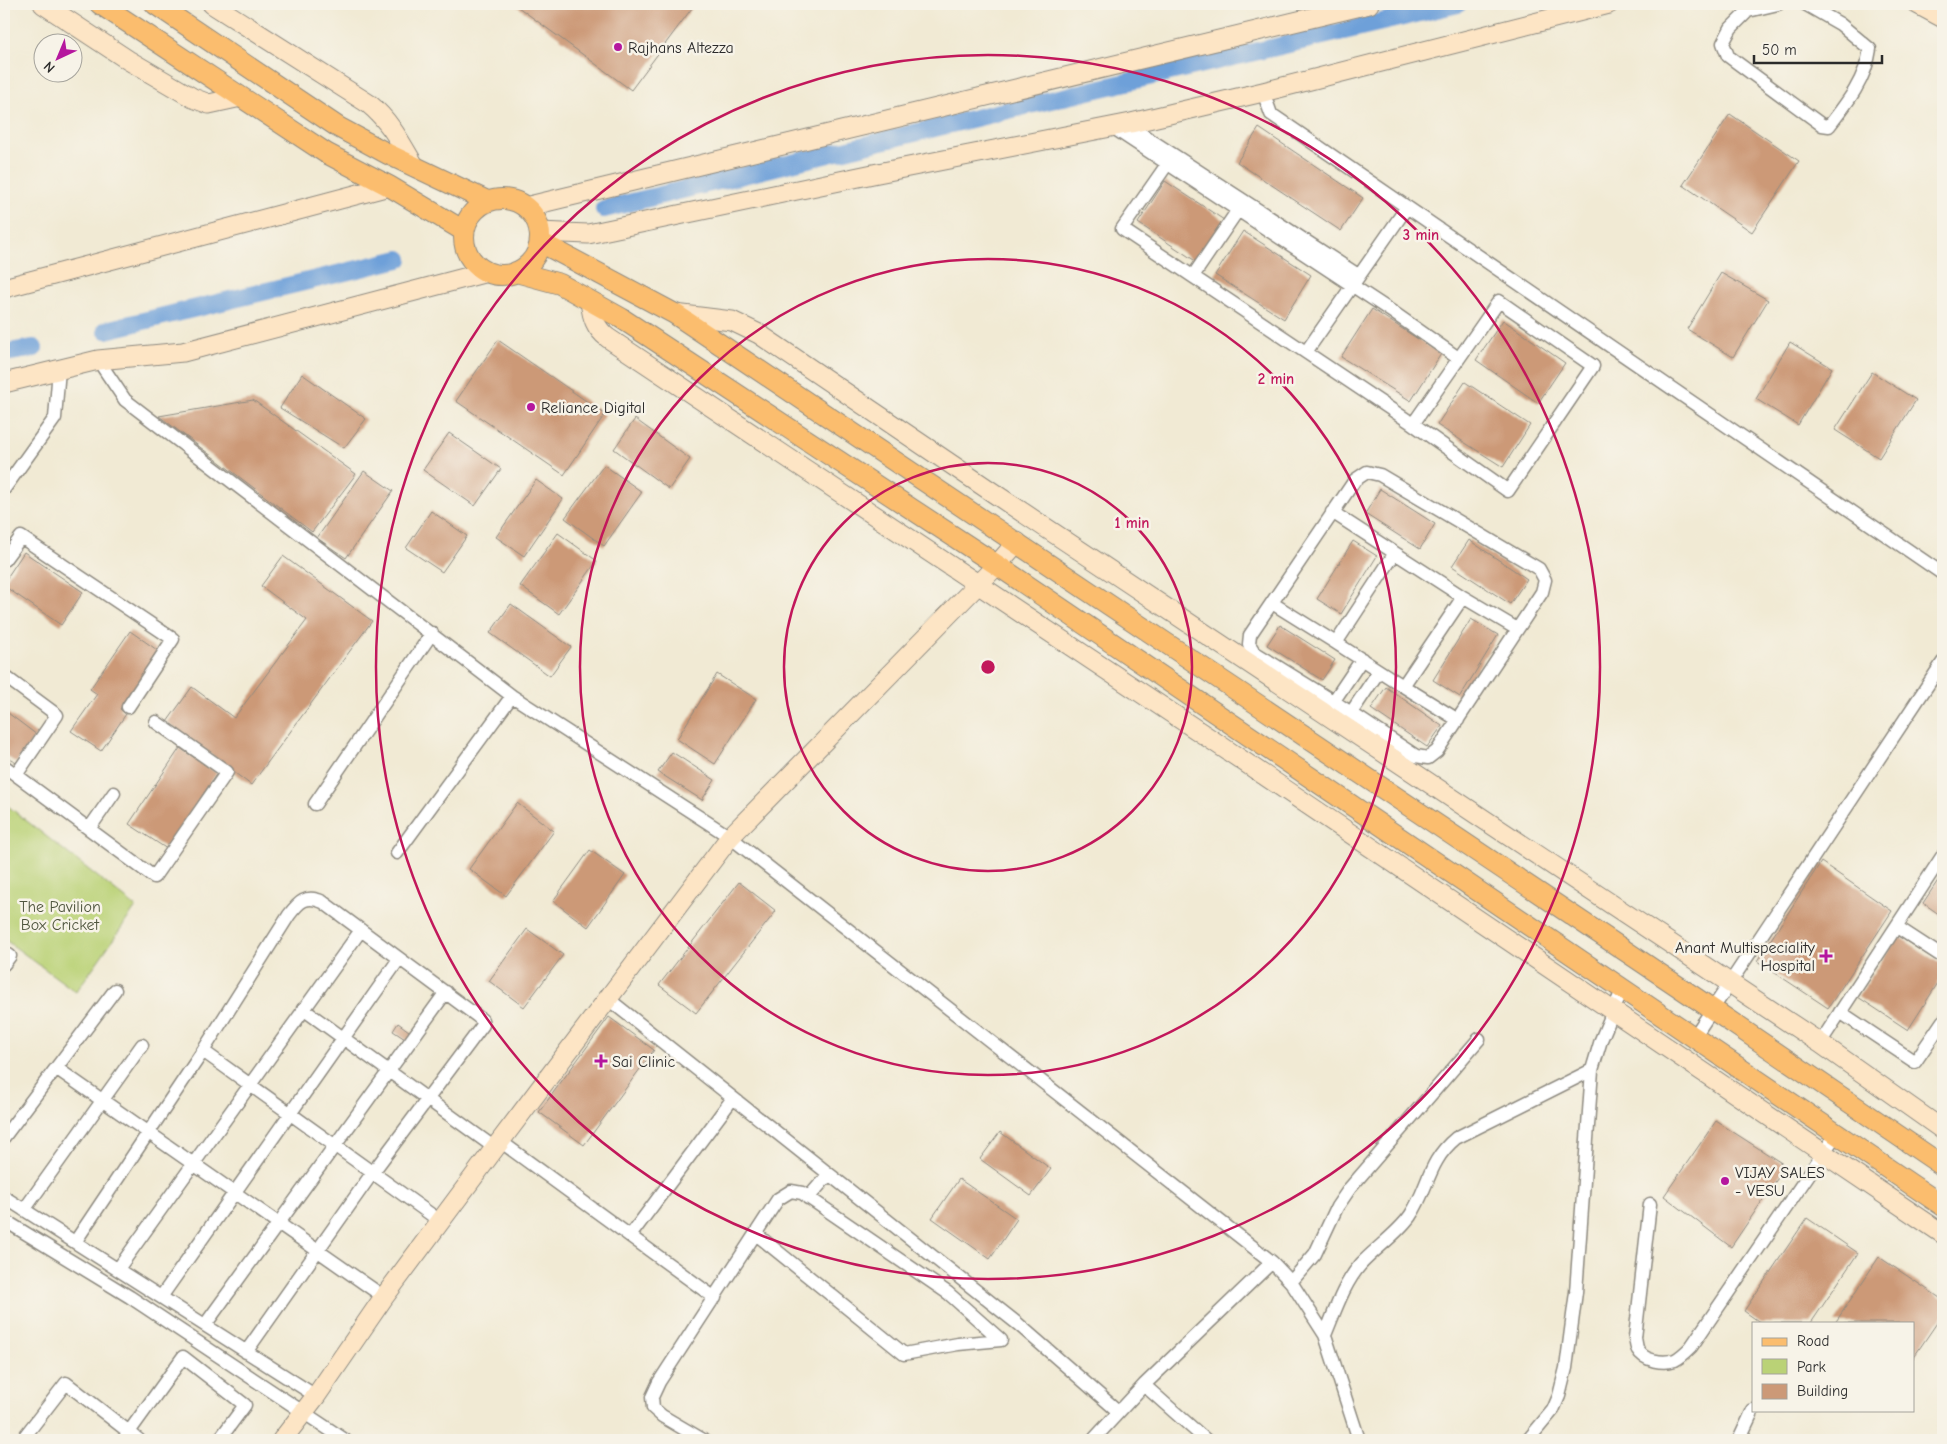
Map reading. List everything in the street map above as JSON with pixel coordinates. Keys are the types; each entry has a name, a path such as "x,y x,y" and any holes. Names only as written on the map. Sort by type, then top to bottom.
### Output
{"main road":[{"path":"100,4 326,153 389,186 464,231"},
{"path":"155,4 338,127 487,201 507,199 525,207 537,222 540,237 532,260 516,272 507,274 487,272 472,260 467,251 464,231 472,213 487,201"},
{"path":"540,237 675,314 1943,1166"},
{"path":"516,272 560,284 621,318 996,565 1943,1206"}],"street":[{"path":"43,4 128,60 193,98 209,104 241,97"},
{"path":"212,4 369,104 381,114 390,126 416,167"},
{"path":"525,207 1369,4"},
{"path":"540,237 588,234 1119,125 1264,92 1609,4"},
{"path":"1778,4 1746,8 1731,28 1723,43 1728,56 1822,125 1829,126 1853,94 1868,62 1870,49 1840,24 1805,4"},
{"path":"1917,4 1943,18"},
{"path":"1264,92 1271,114 1943,574"},
{"path":"1119,125 1238,210 1354,280"},
{"path":"1163,157 1122,229 1413,424 1508,491 1593,366 1499,301 1413,424"},
{"path":"1163,157 1354,280 1458,358"},
{"path":"4,288 389,186"},
{"path":"1306,352 1354,280 1407,207"},
{"path":"1193,276 1238,210"},
{"path":"4,383 98,360 183,352 487,272"},
{"path":"590,301 592,316 601,332 608,338 1218,744 1943,1234"},
{"path":"675,314 732,321 759,334 995,494 1347,719 1729,984 1820,1043 1943,1130"},
{"path":"98,360 125,400 512,696 730,837 1272,1262 1291,1282 1325,1335 1359,1440"},
{"path":"4,489 55,418 59,369"},
{"path":"1329,707 1254,652 1249,644 1250,635 1332,512 1355,480 1367,472 1380,475 1539,569 1545,580 1542,592 1437,752 1428,758 1416,756 1347,719"},
{"path":"1332,512 1395,554 1517,629"},
{"path":"4,560 21,537 172,639 128,708"},
{"path":"282,1440 316,1396 384,1297 440,1221 730,837 977,585 1016,542"},
{"path":"1336,643 1395,554"},
{"path":"1403,686 1463,597"},
{"path":"1272,603 1458,720"},
{"path":"315,804 432,633"},
{"path":"1329,707 1362,659"},
{"path":"1694,1037 1943,662"},
{"path":"1347,719 1380,671"},
{"path":"7,678 57,715 16,775"},
{"path":"398,853 512,696"},
{"path":"4,766 154,877 227,772 156,722"},
{"path":"89,829 114,793"},
{"path":"1820,1043 1943,855"},
{"path":"75,1242 203,1051 289,915 298,904 314,898 323,902 446,992 482,1020 483,1025 373,1172 246,1352"},
{"path":"1896,926 1943,957"},
{"path":"118,1269 361,930"},
{"path":"4,952 10,956 4,964"},
{"path":"161,1297 399,958"},
{"path":"1528,1440 1553,1410 1559,1396 1566,1368 1576,1292 1592,1070 1601,1040 1623,988"},
{"path":"4,1137 115,990"},
{"path":"205,1325 446,992"},
{"path":"607,998 1018,1324 1120,1412"},
{"path":"303,1009 428,1100 498,1144 715,1298"},
{"path":"1840,1012 1915,1062 1943,1021"},
{"path":"1291,1282 1315,1254 1342,1199 1479,1039"},
{"path":"24,1210 142,1046"},
{"path":"203,1051 440,1221"},
{"path":"56,1068 384,1297"},
{"path":"1325,1335 1353,1274 1410,1216 1436,1159 1446,1145 1456,1138 1592,1070"},
{"path":"630,1236 733,1098"},
{"path":"1650,1204 1635,1338 1637,1349 1643,1356 1660,1362 1674,1360 1691,1348 1837,1133"},
{"path":"808,1198 829,1174"},
{"path":"703,1440 662,1416 653,1408 652,1397 659,1382 778,1199 791,1191 802,1193 948,1294 1001,1340 958,1344 904,1354 756,1234"},
{"path":"4,1197 316,1396"},
{"path":"4,1220 130,1297 345,1440"},
{"path":"1093,1440 1144,1385 1272,1262"},
{"path":"130,1297 139,1283"},
{"path":"29,1440 25,1436 66,1383 131,1438 183,1357 245,1404 218,1440"},
{"path":"1144,1385 1206,1440"},
{"path":"1739,1440 1752,1412"}],"green space":[{"name":"The Pavilion Box Cricket","path":"4,803 136,907 76,992 4,939"}],"building":[{"name":"Rajhans Altezza","path":"514,4 695,4 631,90"},
{"path":"1730,114 1799,161 1752,232 1683,185"},
{"path":"1259,128 1363,198 1341,231 1237,162"},
{"path":"1165,181 1227,222 1200,264 1138,223"},
{"path":"1243,231 1311,275 1284,319 1215,275"},
{"path":"1721,273 1768,300 1733,357 1687,329"},
{"path":"1372,309 1441,354 1411,401 1341,357"},
{"path":"1503,320 1565,363 1538,403 1476,360"},
{"name":"Reliance Digital","path":"498,340 605,414 564,475 456,401"},
{"path":"1790,342 1832,368 1798,425 1756,399"},
{"path":"1872,372 1916,400 1879,458 1835,430"},
{"path":"302,374 366,419 344,448 280,408"},
{"path":"1465,382 1530,425 1503,467 1437,425"},
{"path":"253,400 356,474 312,532 159,416"},
{"path":"635,419 690,459 669,489 614,449"},
{"path":"449,433 501,469 475,506 423,470"},
{"path":"604,465 642,492 604,546 565,518"},
{"path":"364,471 393,491 346,558 317,538"},
{"path":"536,480 563,499 524,556 496,537"},
{"path":"1380,489 1435,524 1420,549 1365,514"},
{"path":"431,511 467,536 442,572 406,548"},
{"path":"558,533 597,561 559,614 520,586"},
{"path":"1469,540 1527,579 1510,604 1452,566"},
{"path":"1353,541 1377,556 1341,614 1317,599"},
{"path":"24,552 83,592 61,625 4,586 4,582"},
{"path":"283,556 372,621 251,785 167,722 192,687 234,718 307,620 261,586"},
{"path":"511,604 571,647 550,676 490,633"},
{"path":"1471,619 1498,635 1460,697 1433,680"},
{"path":"1280,625 1335,660 1322,680 1267,645"},
{"path":"130,631 160,652 120,709 126,714 101,751 71,731 97,694 90,689"},
{"path":"717,674 756,699 715,764 677,739"},
{"path":"1386,687 1442,726 1427,747 1371,709"},
{"path":"4,710 37,735 16,763 4,754"},
{"path":"180,748 217,773 167,849 129,824"},
{"path":"672,752 715,780 702,800 658,772"},
{"path":"517,803 554,831 506,896 469,869"},
{"path":"590,850 625,875 588,927 553,901"},
{"path":"1821,862 1892,911 1828,1008 1757,961"},
{"path":"1943,873 1943,917 1923,903"},
{"path":"739,882 776,911 696,1013 659,985"},
{"path":"527,929 563,955 524,1007 489,981"},
{"path":"1898,936 1943,965 1943,975 1908,1030 1858,997"},
{"path":"609,1017 654,1050 584,1145 539,1112"},
{"path":"398,1023 413,1034 408,1041 393,1031"},
{"name":"VIJAY SALES - VESU","path":"1716,1121 1786,1166 1731,1247 1664,1196"},
{"path":"1000,1132 1051,1169 1031,1196 980,1159"},
{"path":"959,1179 1017,1219 990,1259 932,1218"},
{"path":"1807,1218 1858,1253 1812,1322 1760,1322 1744,1311"},
{"path":"1879,1257 1943,1300 1943,1314 1914,1357 1914,1322 1836,1322"}],"waterway":[{"path":"604,209 1000,112 1458,4"},
{"path":"106,330 399,259"},
{"path":"4,353 34,348"}],"place":[{"name":"Rajhans Altezza","path":"618,47"},
{"name":"Reliance Digital","path":"531,407"},
{"name":"Anant Multispeciality Hospital","path":"1826,956"},
{"name":"Sai Clinic","path":"601,1061"},
{"name":"VIJAY SALES - VESU","path":"1725,1181"}]}
